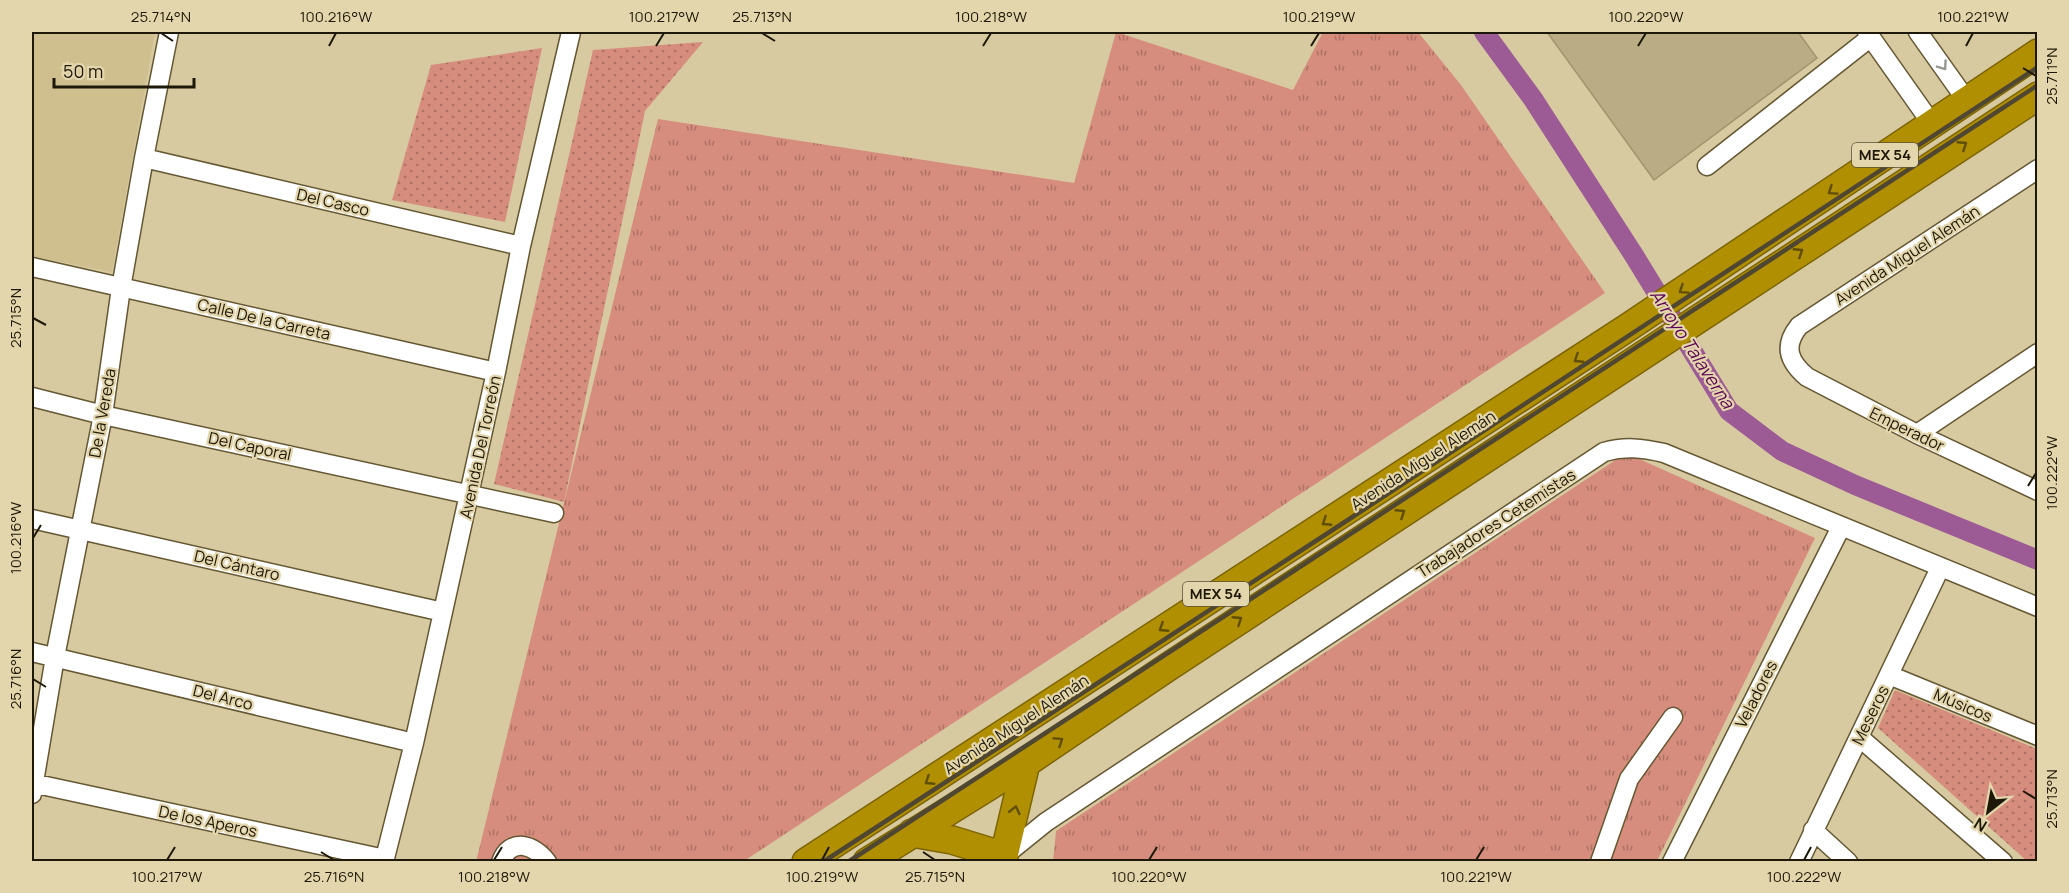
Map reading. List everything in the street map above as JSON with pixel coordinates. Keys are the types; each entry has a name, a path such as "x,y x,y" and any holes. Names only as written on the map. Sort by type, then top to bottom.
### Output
{"highway":[{"name":"Avenida Miguel Alemán","path":"806,861 1627,328 2037,53"},
{"name":"Avenida Miguel Alemán","path":"867,861 1026,764 1168,667 2037,96"},
{"path":"1989,128 2009,127 2037,117"},
{"path":"912,833 952,840 1004,860 1026,764"}],"street":[{"name":"De la Vereda","path":"32,786 79,530 103,414 121,288 169,32"},
{"name":"Avenida Del Torreón","path":"385,860 414,743 470,493 521,246 571,32"},
{"path":"1918,32 1967,101"},
{"path":"1707,166 1869,34 1932,124"},
{"name":"Del Casco","path":"144,158 521,246"},
{"name":"Avenida Miguel Alemán","path":"1790,351 1789,344 1792,335 1799,326 2037,168"},
{"name":"Calle De la Carreta","path":"32,267 496,372"},
{"name":"Emperador","path":"1790,351 1797,368 1807,377 1917,435 2037,491"},
{"path":"1917,435 2037,353"},
{"name":"Del Caporal","path":"32,397 554,513"},
{"name":"Trabajadores Cetemistas","path":"1004,860 1046,822 1604,452 1631,447 1664,453 2037,607"},
{"name":"Del Cántaro","path":"32,519 443,612"},
{"name":"Veladores","path":"1677,859 1841,527"},
{"name":"Meseros","path":"1798,861 1940,568"},
{"name":"Del Arco","path":"32,652 414,743"},
{"name":"Músicos","path":"1889,675 2037,736"},
{"path":"1600,861 1629,779 1673,717"},
{"path":"1859,737 2003,861"},
{"name":"De los Aperos","path":"32,786 385,860"},
{"path":"1813,830 1848,861"},
{"path":"501,861 505,853 513,847 522,846 535,849 547,861"}],"shaded area":[{"path":"32,32 155,32 112,272 32,256"}],"green space":[{"path":"1116,32 1293,90 1323,32 1418,32 1461,85 1605,293 744,861 476,862 658,119 1074,183"},
{"path":"703,42 645,111 564,502 494,484 593,50"},
{"path":"542,48 505,222 392,200 431,65"},
{"path":"1626,453 1815,538 1657,861 1053,862 1056,831"},
{"path":"1895,690 2037,749 2037,861 2027,861 1878,728"}],"building":[{"path":"1547,32 1798,32 1817,58 1654,180"}],"waterway":[{"name":"Arroyo Talaverna","path":"1484,32 1533,99 1635,257 1729,411 1782,451 1855,485 2038,560"}],"railway":[{"path":"823,862 2038,67"},
{"path":"848,862 2038,85"}]}
